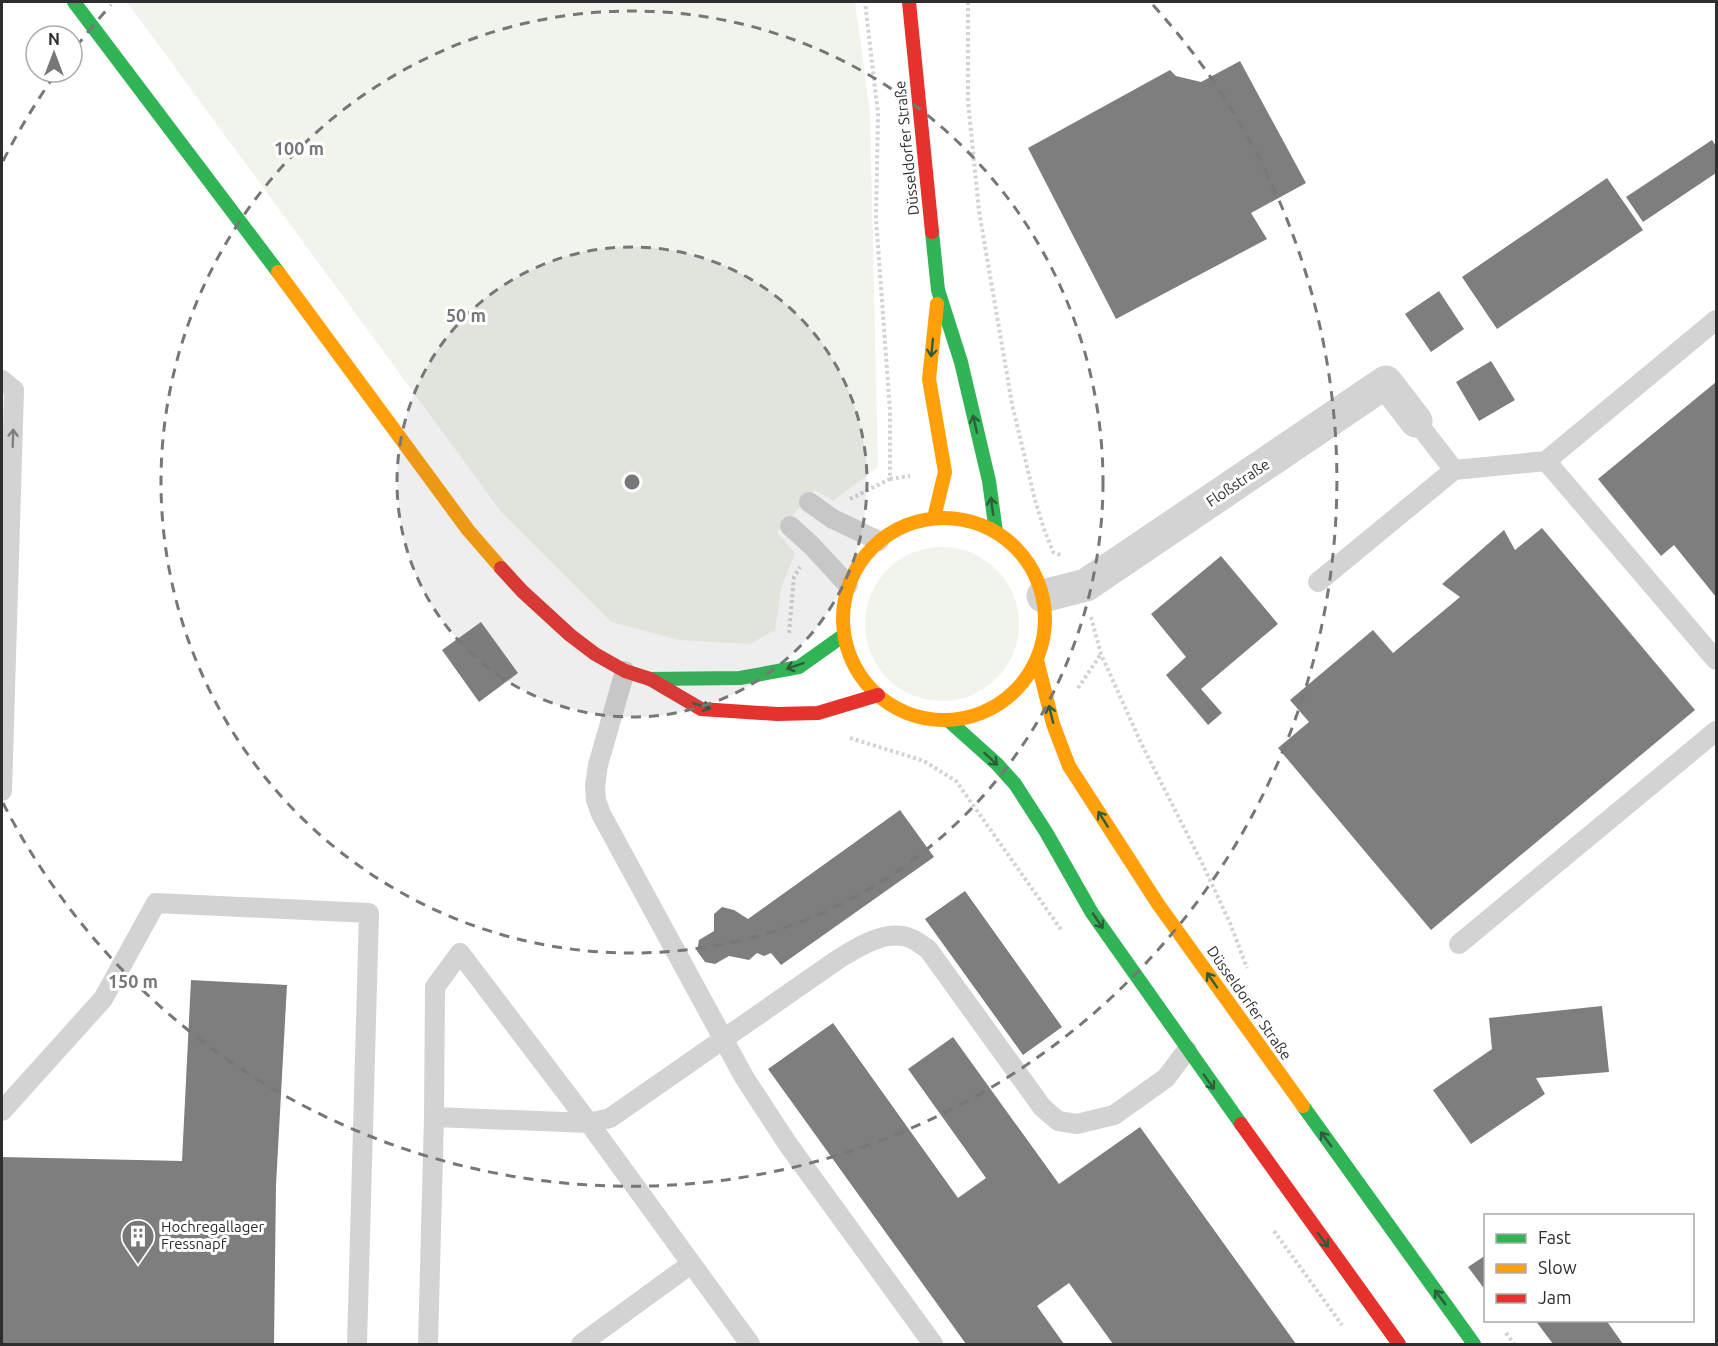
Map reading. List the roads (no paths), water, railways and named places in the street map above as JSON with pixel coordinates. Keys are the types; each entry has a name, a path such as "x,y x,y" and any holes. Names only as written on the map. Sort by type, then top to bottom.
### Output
{"main road":[{"path":"74,2 208,177 468,530 522,591 570,635 595,654 625,671 650,679 701,709 777,714 818,713 878,695"},
{"name":"Düsseldorfer Straße","path":"909,2 938,290 929,379 945,472 934,518"},
{"name":"Düsseldorfer Straße","path":"938,290 961,362 989,481 996,532"},
{"path":"934,518 956,518 976,523 996,532 1017,548 1034,570 1043,596 1044,639 1037,660 1022,683 1001,703 976,715 948,720 929,719 893,706 878,695 862,678 850,658 844,635 843,610 848,585 861,561 879,541 905,525 934,518"},
{"path":"650,679 740,678 799,667 844,635"},
{"name":"Düsseldorfer Straße","path":"1037,660 1053,724 1070,766 1111,833 1165,914 1474,1344"},
{"path":"948,720 1015,784 1046,832 1092,913 1187,1050 1399,1344"}],"street":[{"name":"Floßstraße","path":"1043,596 1086,585 1386,382 1416,421"}],"lane":[{"path":"1318,582 1454,470 1546,461 1716,320"},
{"path":"2,380 14,390 2,790"},
{"path":"1416,421 1454,470"},
{"path":"1546,461 1716,660"},
{"path":"809,502 833,519 879,541"},
{"path":"790,526 848,585"},
{"path":"625,671 598,765 595,786 596,800 601,814 744,1077 787,1143 933,1344"},
{"path":"1459,944 1716,731"},
{"path":"2,1111 103,999 156,903 369,913 357,1344"},
{"path":"434,1117 589,1123 610,1118 840,958 866,943 891,936 910,938 928,949 1042,1107 1058,1121 1077,1124 1114,1115 1166,1078 1187,1050"},
{"path":"428,1344 435,987 460,952 589,1123 750,1344"},
{"path":"581,1344 692,1264"}],"place":[{"name":"Hochregallager Fressnapf","path":"138,1265"}]}
